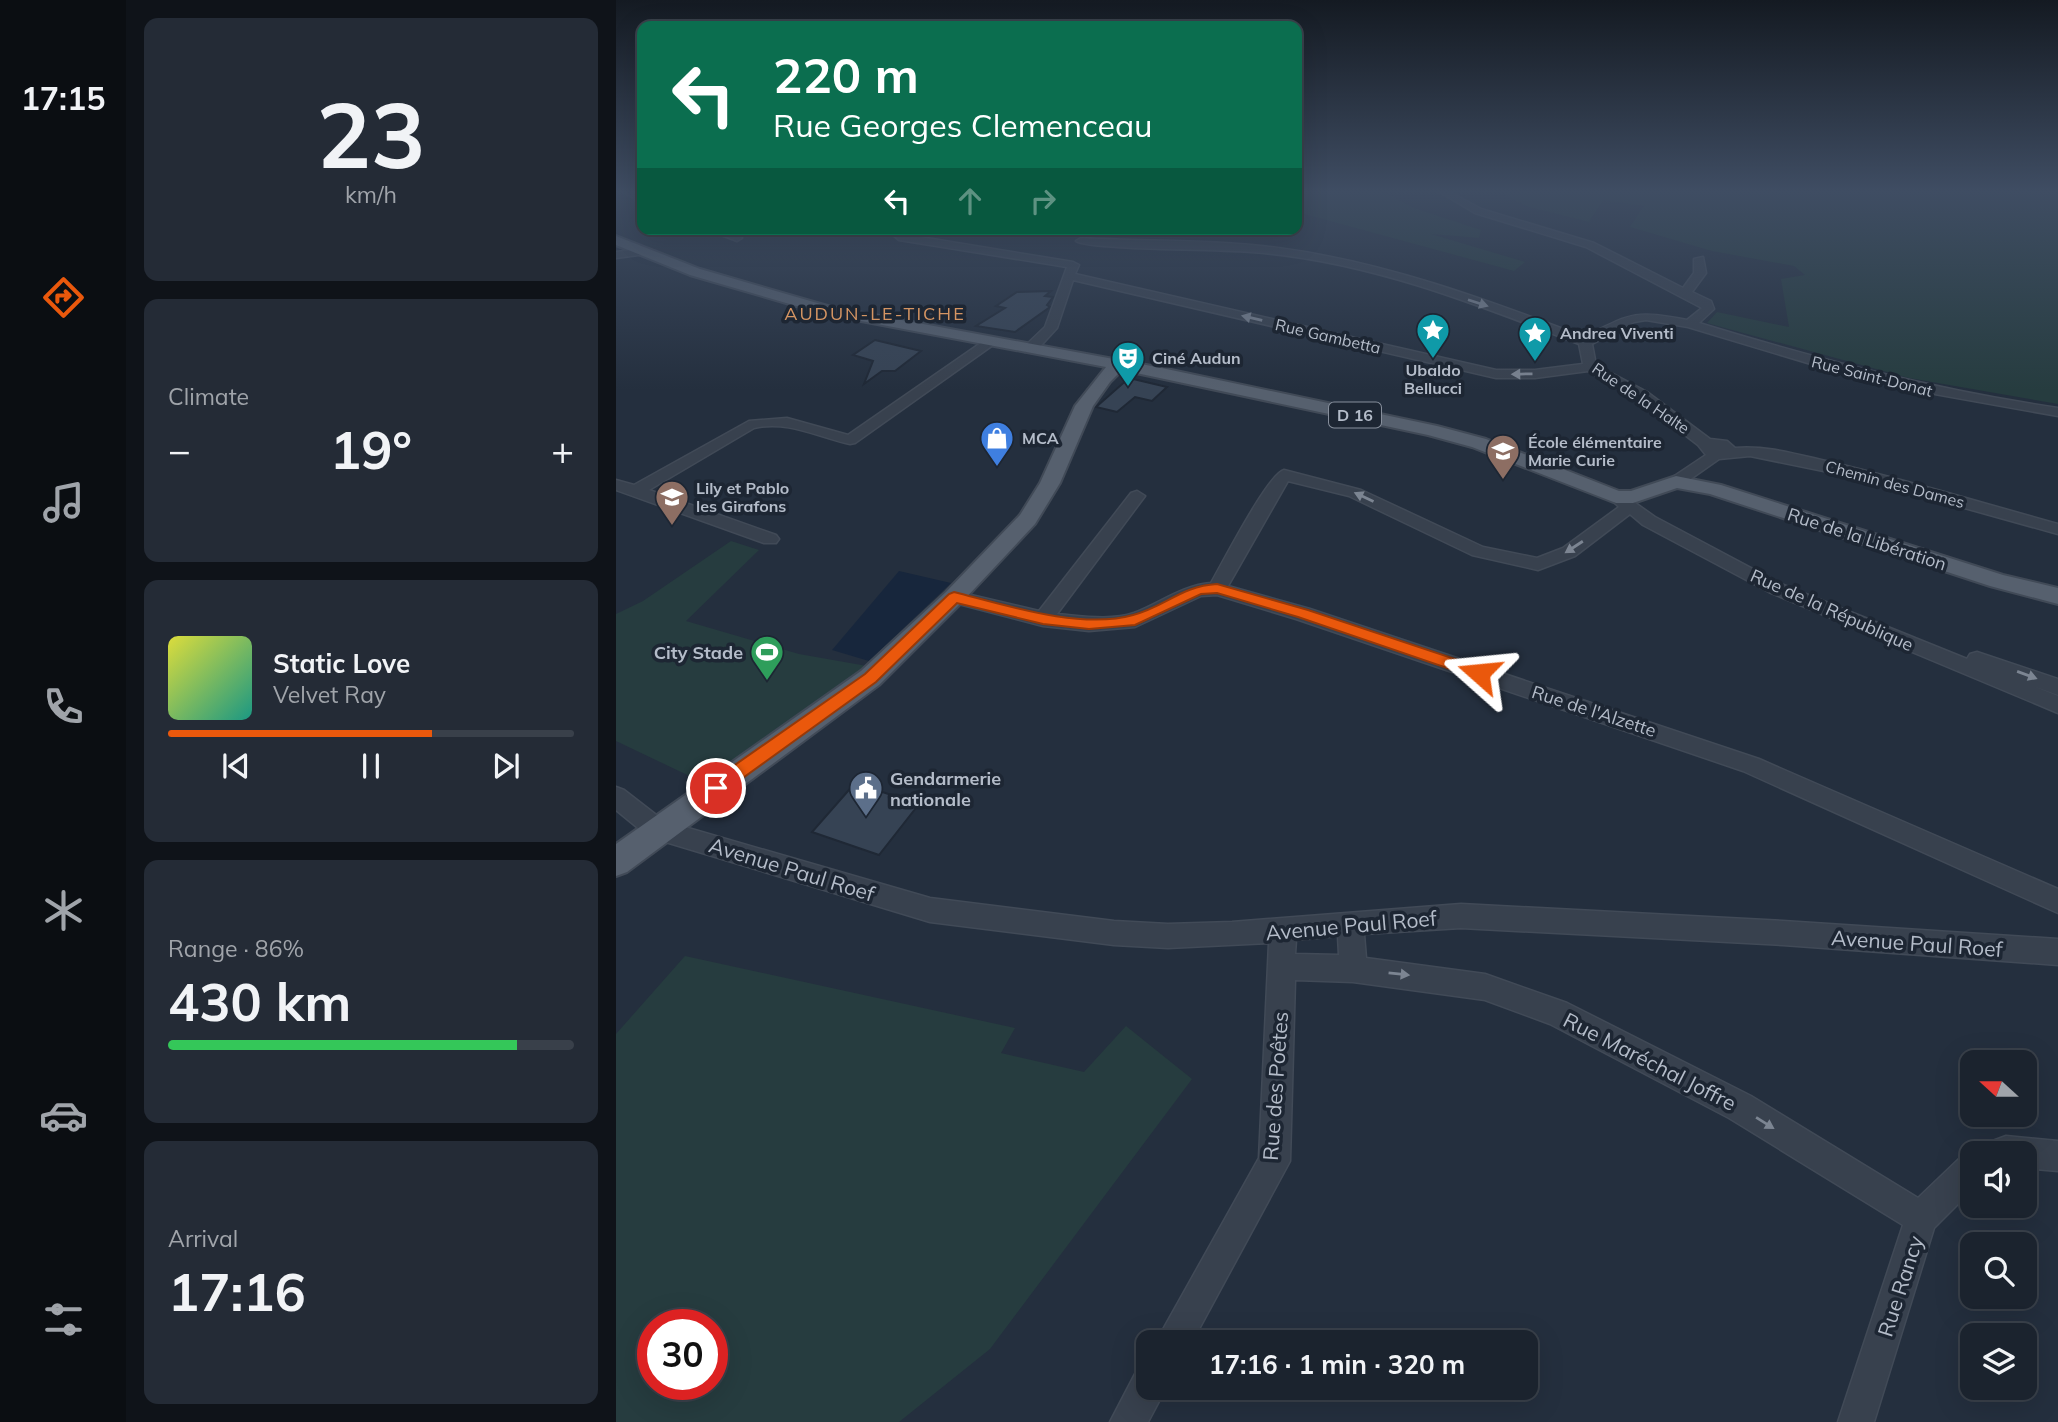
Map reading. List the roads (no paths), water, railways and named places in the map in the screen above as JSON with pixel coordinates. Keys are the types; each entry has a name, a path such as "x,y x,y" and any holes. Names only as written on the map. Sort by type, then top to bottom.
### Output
{"main road":[{"name":"D 16","path":"658,257 695,272 829,311 1118,365 1430,430 1479,443 1635,507"},
{"path":"616,862 870,678 954,597 1028,519 1050,483 1084,406 1104,378 1118,365"},
{"path":"1635,507 1633,497 1676,482"},
{"name":"Rue de la Libération","path":"1676,482 1714,489 1998,581 2058,596"}],"street":[{"name":"Rue Gambetta","path":"1024,257 1073,265 1496,374 1535,374 1590,367"},
{"path":"1030,349 1051,328 1076,257"},
{"path":"1073,265 1091,257"},
{"path":"1307,257 1445,292 1533,321 1585,342"},
{"path":"1622,257 1707,304 1707,309 1690,324"},
{"path":"1686,292 1700,273 1699,259"},
{"name":"Rue de la Halte","path":"1690,324 1646,316 1630,318 1585,342 1590,367 1643,396 1717,450"},
{"name":"Rue Saint-Donat","path":"1690,324 1788,355 1913,388 2058,412"},
{"path":"636,491 749,425 764,420 779,420 850,440 988,342"},
{"path":"1676,482 1717,450"},
{"name":"Chemin des Dames","path":"1717,450 1783,456 1844,470 2058,530"},
{"path":"1217,589 1273,489 1284,475 1355,493 1478,551 1538,564 1569,552 1635,507 1755,569 1959,654 2058,687"},
{"path":"616,485 770,539"},
{"path":"1043,619 1137,496"},
{"name":"Rue de la République","path":"1635,507 1775,588 2058,705"},
{"name":"Rue de l'Alzette","path":"954,597 1043,619 1089,624 1135,620 1198,590 1217,589 1303,614 1751,765 2058,901"},
{"path":"616,797 657,830"},
{"name":"Avenue Paul Roef","path":"657,830 930,910 1153,935 1283,930 1461,916 1783,933 2058,952"},
{"path":"1350,923 1353,969"},
{"name":"Rue des Poêtes","path":"1180,1330 1274,1161 1283,930"},
{"name":"Rue Maréchal Joffre","path":"1282,966 1353,969 1485,987 1557,1013 1740,1107 1921,1219"},
{"path":"2037,1154 2058,1156"},
{"name":"Rue Rancy","path":"1856,1422 1921,1219 1960,1180"},
{"path":"1128,1422 1141,1400"}],"water":[{"path":"899,571 951,583 869,661 832,650"}],"place":[{"name":"Ubaldo Bellucci","path":"1433,360"},
{"name":"Andrea Viventi","path":"1535,363"},
{"name":"Ciné Audun","path":"1128,388"},
{"name":"MCA","path":"997,468"},
{"name":"École élémentaire Marie Curie","path":"1503,481"},
{"name":"Lily et Pablo les Girafons","path":"672,527"},
{"name":"City Stade","path":"767,682"},
{"name":"Gendarmerie nationale","path":"866,818"}],"district":[{"name":"AUDUN-LE-TICHE","path":"875,313"}]}
